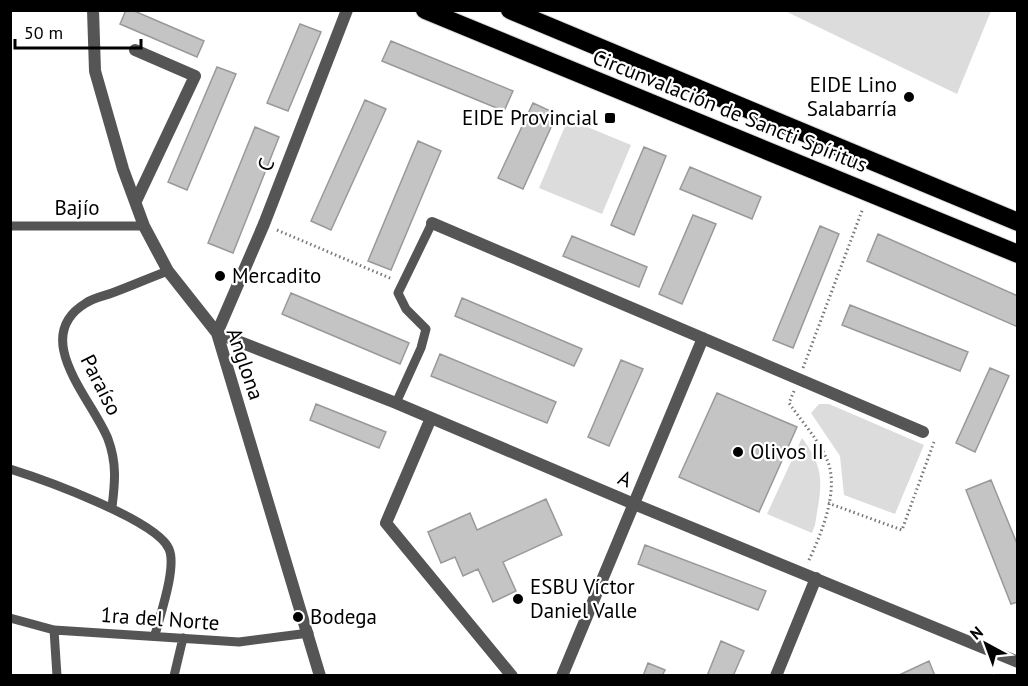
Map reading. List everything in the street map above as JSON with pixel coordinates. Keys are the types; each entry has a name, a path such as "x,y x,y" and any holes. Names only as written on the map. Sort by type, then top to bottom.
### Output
{"highway":[{"name":"Circunvalación de Sancti Spíritus","path":"425,10 1017,254"},
{"name":"Circunvalación de Sancti Spíritus","path":"510,10 1017,222"}],"street":[{"name":"Anglona","path":"93,10 95,71 123,169 144,226 168,271 217,333 320,675"},
{"name":"C","path":"217,333 264,224 347,10"},
{"path":"135,50 195,76 136,201"},
{"path":"432,223 923,432"},
{"name":"A","path":"217,333 396,403 1017,662"},
{"path":"562,675 703,338"},
{"path":"430,418 386,522 512,675"},
{"path":"776,675 816,578"}],"lane":[{"path":"396,403 426,329 406,309 398,293 432,223"},
{"name":"Bajío","path":"10,226 144,226"},
{"name":"Paraíso","path":"112,507 116,468 107,438 68,367 62,343 63,328 72,315 86,302 168,271"},
{"path":"10,469 112,507 146,528 169,548 172,562 155,635"},
{"name":"1ra del Norte","path":"10,618 54,630 239,642 309,633"},
{"path":"54,630 57,675"},
{"path":"174,675 183,638"}],"path":[{"path":"264,224 402,284"},
{"path":"828,503 902,530 936,436 923,432"}],"shaded area":[{"path":"785,11 991,11 957,94"},
{"path":"568,119 631,145 602,214 539,188"},
{"path":"819,404 829,404 924,445 895,514 844,495 840,456 811,413"},
{"path":"802,438 815,460 820,479 819,500 812,533 767,514"}],"building":[{"path":"126,10 132,10 204,41 197,57 120,24"},
{"path":"300,24 321,32 288,111 267,103"},
{"path":"391,41 513,91 504,111 382,61"},
{"path":"217,67 236,74 187,190 168,182"},
{"path":"365,100 386,109 331,230 311,221"},
{"path":"533,103 557,114 523,189 498,178"},
{"path":"255,127 279,137 233,253 208,243"},
{"path":"418,141 441,151 391,270 368,261"},
{"path":"644,147 666,156 634,235 611,225"},
{"path":"690,167 761,197 752,219 680,189"},
{"path":"693,215 716,224 682,304 659,294"},
{"path":"820,226 839,234 793,348 773,340"},
{"path":"878,234 1018,296 1018,327 867,261"},
{"path":"572,236 647,267 639,287 563,256"},
{"path":"291,293 409,343 400,364 282,314"},
{"path":"462,298 582,349 574,366 455,316"},
{"path":"850,305 968,352 960,371 842,325"},
{"path":"440,354 556,402 547,423 431,376"},
{"path":"621,360 643,369 609,446 588,437"},
{"path":"990,368 1009,376 975,452 956,443"},
{"name":"Olivos II","path":"717,393 797,427 759,512 679,477"},
{"path":"316,404 386,432 379,448 310,420"},
{"path":"991,480 1018,546 1018,602 1011,604 966,490"},
{"path":"546,499 562,535 503,562 516,591 493,602 478,569 463,576 455,557 441,563 428,532 470,513 477,530"},
{"path":"645,545 766,591 758,610 638,564"},
{"path":"721,641 744,651 733,676 707,676"},
{"path":"929,661 935,676 897,676"},
{"path":"648,663 665,670 662,676 643,676"}],"place":[{"name":"EIDE Lino Salabarría","path":"909,97"},
{"name":"EIDE Provincial","path":"610,118"},
{"name":"Mercadito","path":"220,276"},
{"name":"Olivos II","path":"738,452"},
{"name":"ESBU Víctor Daniel Valle","path":"518,599"},
{"name":"Bodega","path":"298,617"}]}
